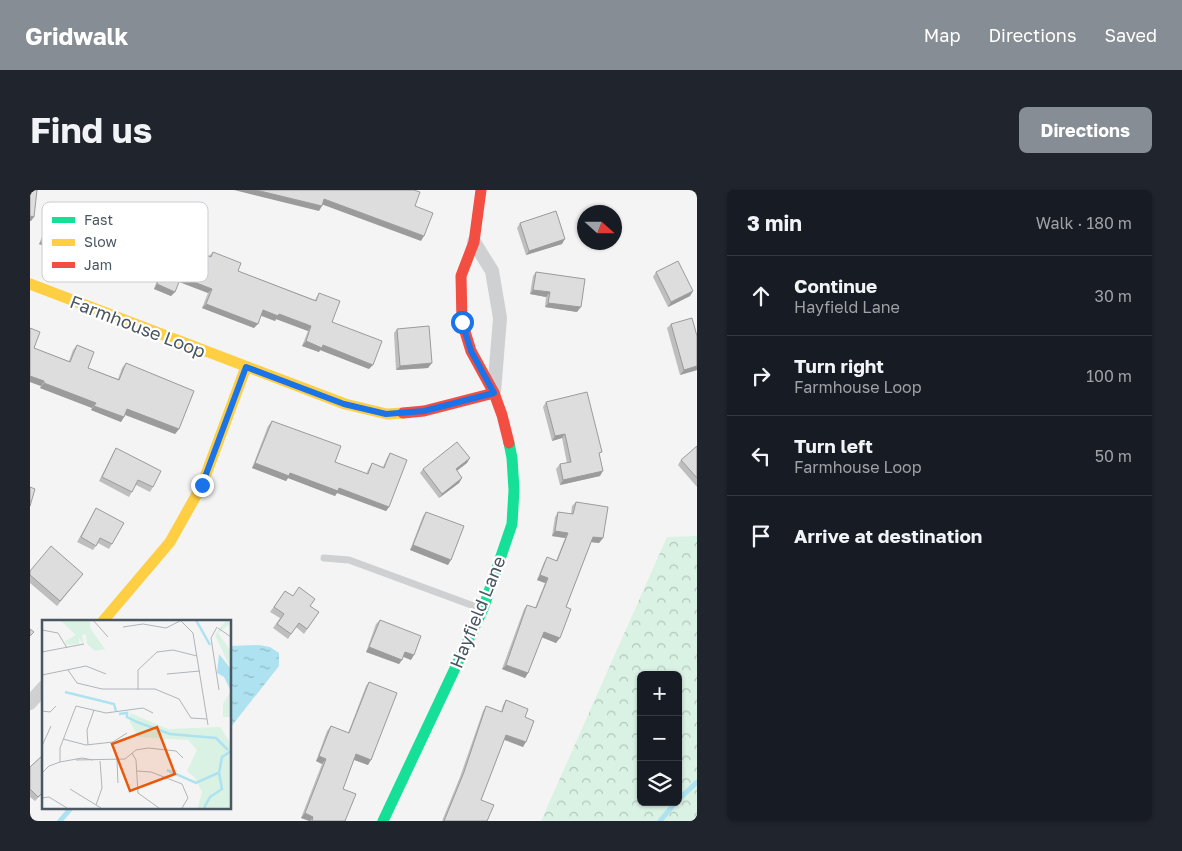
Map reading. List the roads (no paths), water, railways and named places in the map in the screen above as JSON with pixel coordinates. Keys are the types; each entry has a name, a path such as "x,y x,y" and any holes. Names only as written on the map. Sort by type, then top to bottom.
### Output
{"street":[{"name":"Hayfield Lane","path":"383,821 483,609 512,524 514,490 512,458 502,415 494,393 471,351 462,322 461,276 474,242 481,190"},
{"name":"Hayfield Lane","path":"474,242 492,271 500,318 494,393"},
{"name":"Farmhouse Loop","path":"30,284 344,404 386,414 424,411 494,393"},
{"path":"104,620 170,542 205,476 246,367"},
{"path":"30,703 42,689"}],"lane":[{"path":"324,558 349,560 483,609"}],"water":[{"path":"259,645 270,647 279,653 279,666 231,727 231,646"}],"waterway":[{"path":"682,796 697,782"},
{"path":"660,821 673,806"},
{"path":"60,821 71,808"}]}
